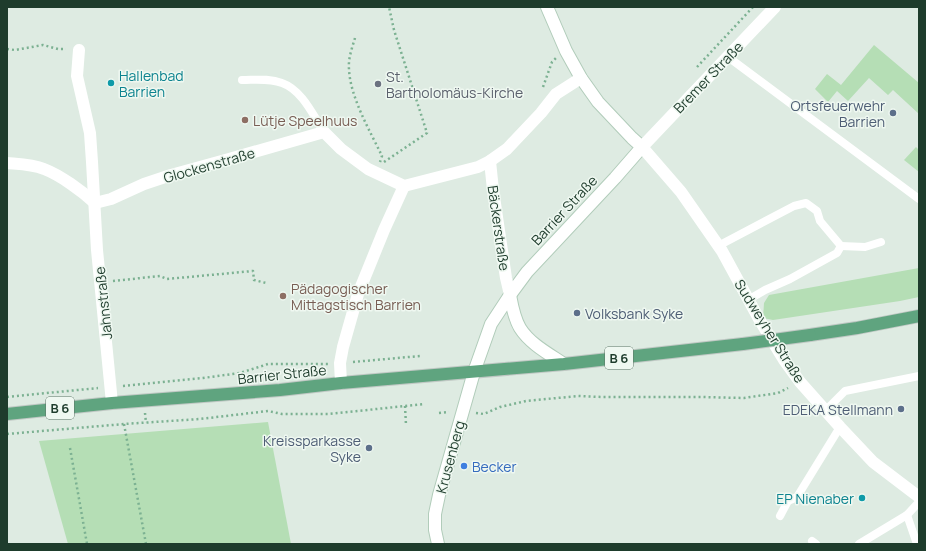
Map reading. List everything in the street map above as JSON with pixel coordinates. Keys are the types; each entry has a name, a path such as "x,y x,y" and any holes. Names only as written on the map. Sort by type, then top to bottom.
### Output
{"main road":[{"name":"B 6","path":"474,372 564,364 810,336 919,316"},
{"name":"Barrier Straße","path":"7,414 112,403 267,391 341,383 474,372"}],"street":[{"name":"Sudweyher Straße","path":"547,7 566,51 581,78 598,102 642,147 681,192 718,246 784,360 800,382 873,462 919,497"},
{"name":"Bremer Straße","path":"642,147 775,7"},
{"path":"79,50 77,76 90,133 95,204"},
{"path":"324,132 341,149 368,169 404,186 478,167 490,161 507,150 556,94 581,78"},
{"name":"Glockenstraße","path":"95,204 111,199 144,184 171,175 324,132"},
{"name":"Barrier Straße","path":"474,372 491,324 510,294 527,272 642,147"},
{"name":"Bäckerstraße","path":"490,161 506,278 510,294"},
{"path":"7,163 43,168 82,192 95,204"},
{"path":"341,383 340,363 343,347 358,294 404,186"},
{"name":"Jahnstraße","path":"95,204 97,250 112,403"},
{"path":"510,294 515,317 520,328 538,347 564,364"},
{"name":"Krusenberg","path":"438,544 435,530 435,514 474,372"}],"lane":[{"path":"728,57 919,199"},
{"path":"242,80 273,81 283,83 294,89 310,109 324,132"},
{"path":"718,246 794,206 806,203 817,211 820,221 841,246 865,247 881,242"},
{"path":"748,300 837,253 841,246"},
{"path":"825,411 844,391 919,376"},
{"path":"780,516 788,500 797,497 840,427"},
{"path":"859,544 907,515 919,502"},
{"path":"907,515 917,544"}],"path":[{"path":"355,38 348,68 360,112 382,156 379,166 427,133 394,30 389,7"},
{"path":"7,49 14,50 43,45 58,49 79,50"},
{"path":"100,282 160,276 167,279 253,271 254,280 266,283"},
{"path":"7,397 203,378 240,373 268,364 325,365 420,356"},
{"path":"500,407 526,401 578,396 744,398 778,393 800,382"},
{"path":"7,434 200,419 268,411 282,414 328,414 425,404"},
{"path":"405,406 406,425"},
{"path":"124,424 146,544"},
{"path":"70,448 87,544"}],"green space":[{"path":"874,45 919,83 919,114 893,90 888,95 869,78 848,101 837,91 828,102 815,89 827,74 841,85"},
{"path":"916,147 919,150 919,172 904,160"},
{"path":"919,268 919,297 773,320 763,318 764,303 769,295"},
{"path":"268,422 291,544 68,544 39,441"}],"place":[{"name":"Hallenbad Barrien","path":"111,83"},
{"name":"St. Bartholomäus-Kirche","path":"378,84"},
{"name":"Ortsfeuerwehr Barrien","path":"893,113"},
{"name":"Lütje Speelhuus","path":"245,120"},
{"name":"Pädagogischer Mittagstisch Barrien","path":"283,296"},
{"name":"Volksbank Syke","path":"577,313"},
{"name":"EDEKA Stellmann","path":"901,409"},
{"name":"Kreissparkasse Syke","path":"369,448"},
{"name":"Becker","path":"464,466"},
{"name":"EP Nienaber","path":"862,498"}]}
